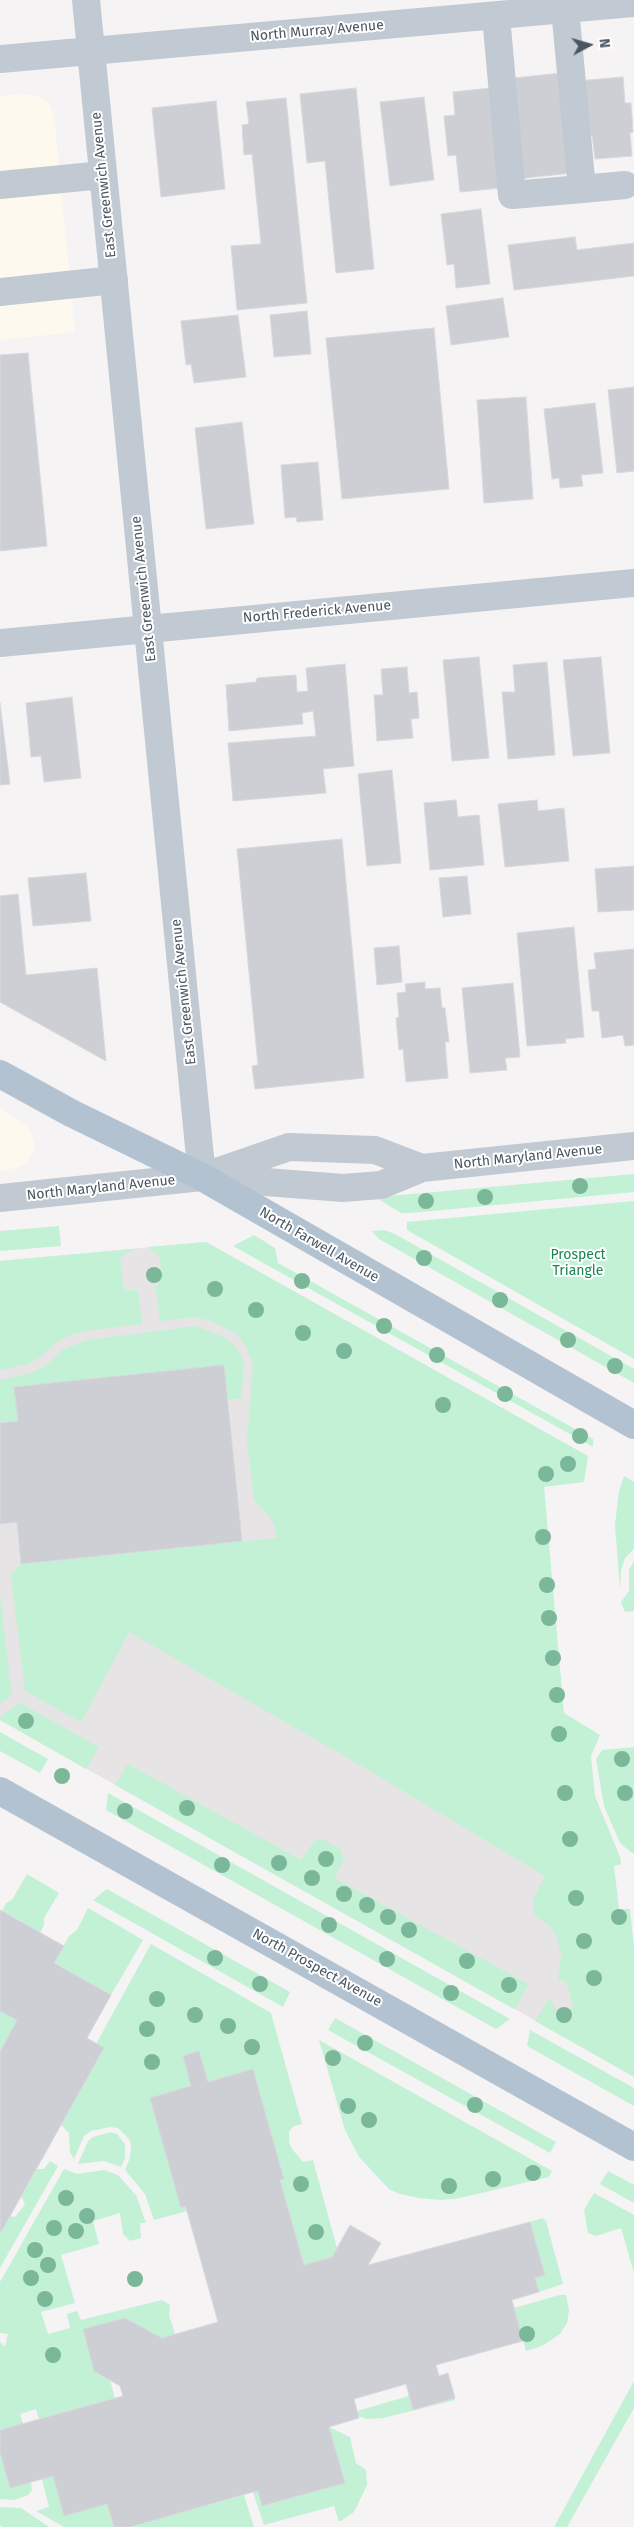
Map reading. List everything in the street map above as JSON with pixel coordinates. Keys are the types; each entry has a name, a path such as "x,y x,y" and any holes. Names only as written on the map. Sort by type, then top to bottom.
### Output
{"main road":[{"name":"North Farwell Avenue","path":"0,1074 71,1113 202,1177 634,1425"},
{"name":"North Prospect Avenue","path":"0,1791 634,2147"}],"street":[{"name":"East Greenwich Avenue","path":"86,0 202,1177"},
{"name":"North Murray Avenue","path":"0,59 634,3"},
{"path":"564,9 582,189"},
{"path":"496,16 512,195 625,185"},
{"path":"0,185 103,175"},
{"path":"0,292 114,280"},
{"name":"North Frederick Avenue","path":"0,642 634,583"},
{"name":"North Maryland Avenue","path":"0,1198 202,1177 343,1188 381,1185 422,1168 634,1146"},
{"name":"North Maryland Avenue","path":"202,1177 289,1147 375,1150 422,1168"}],"shaded area":[{"path":"23,94 39,96 49,103 54,115 75,332 0,340 0,96"},
{"path":"0,1109 23,1123 30,1130 34,1142 34,1151 28,1162 16,1168 0,1171"},
{"path":"206,1242 525,1421 586,2049 0,1720 0,1261"}],"green space":[{"path":"634,1174 634,1192 410,1213 401,1213 380,1200 390,1196"},
{"name":"Prospect Triangle","path":"634,1201 634,1359 407,1230 407,1222"},
{"path":"59,1226 61,1246 0,1251 0,1231"},
{"path":"384,1230 395,1234 634,1369 634,1383 379,1239 372,1231"},
{"path":"254,1235 275,1248 278,1263 593,1439 593,1447 233,1246"},
{"path":"206,1242 588,1456 584,1482 544,1487 564,1713 600,1735 591,1756 595,1796 620,1857 621,1864 614,1866 619,1909 630,1909 634,1948 634,2077 535,2021 550,1998 556,2010 561,2012 567,2012 573,2007 568,1986 565,1981 558,1980 561,1954 557,1938 551,1927 535,1915 533,1909 533,1899 545,1876 358,1764 129,1632 81,1722 25,1691 11,1575 21,1564 277,1538 274,1524 268,1514 254,1501 247,1441 253,1364 247,1348 237,1334 211,1321 195,1317 160,1321 156,1289 161,1278 160,1257 148,1247"},
{"path":"133,1249 134,1251 123,1253 124,1257 120,1258 124,1290 138,1290 142,1324 84,1331 71,1335 58,1341 39,1358 28,1364 0,1370 0,1261"},
{"path":"195,1326 222,1336 232,1343 240,1353 244,1365 241,1398 228,1400 224,1365 15,1387 18,1421 0,1423 0,1380 31,1373 45,1366 64,1349 88,1340"},
{"path":"624,1476 634,1482 634,1549 625,1558 621,1570 620,1590 615,1525 619,1491"},
{"path":"634,1561 634,1611 625,1612 621,1602 629,1591 629,1570"},
{"path":"0,1596 12,1695 0,1704"},
{"path":"20,1703 99,1747 86,1769 0,1720 0,1717"},
{"path":"0,1732 48,1759 40,1773 0,1751"},
{"path":"634,1747 634,1853 632,1853 620,1843 604,1806 596,1759 602,1750"},
{"path":"128,1764 301,1860 314,1842 318,1840 323,1839 341,1850 344,1859 334,1878 528,1984 518,2004 514,2009 115,1785"},
{"path":"108,1793 510,2019 496,2029 106,1810"},
{"path":"27,1874 59,1893 44,1918 44,1925 40,1933 2,1911 6,1903 12,1900"},
{"path":"107,1889 290,1992 283,2007 93,1900"},
{"path":"88,1908 143,1940 111,1995 54,1963 69,1936 77,1930"},
{"path":"151,1944 271,2013 302,2124 294,2126 289,2131 289,2142 292,2149 303,2162 313,2160 337,2248 332,2257 304,2265 280,2180 284,2178 253,2069 208,2082 199,2052 183,2056 191,2086 181,2207 185,2206 187,2211 154,2220 145,2194 125,2170 130,2158 131,2145 129,2139 118,2128 110,2127 91,2131 84,2136 74,2159 70,2152 69,2133 61,2125 104,2048 96,2044"},
{"path":"0,2011 17,2020 0,2052"},
{"path":"335,2018 556,2142 550,2153 328,2030"},
{"path":"530,2030 634,2088 634,2106 527,2046"},
{"path":"319,2040 552,2171 549,2177 460,2198 442,2200 419,2198 390,2190 359,2157 345,2130"},
{"path":"111,2132 117,2134 125,2144 125,2158 121,2167 104,2161 78,2164 88,2141 93,2137"},
{"path":"50,2161 58,2166 0,2268 0,2234 10,2216 15,2217 23,2207 25,2203 21,2197 37,2169 44,2169"},
{"path":"64,2169 77,2174 104,2170 118,2175 136,2195 146,2223 140,2223 141,2238 130,2241 123,2234 120,2213 93,2221 99,2244 61,2255 75,2303 41,2312 48,2334 70,2328 67,2314 77,2311 81,2320 162,2300 170,2305 169,2315 175,2334 162,2338 125,2318 110,2380 115,2398 39,2419 36,2409 20,2414 23,2424 0,2430 0,2342 5,2347 8,2334 0,2333 0,2282"},
{"path":"608,2171 634,2185 634,2203 600,2184"},
{"path":"594,2193 634,2215 634,2273 621,2228 596,2236 588,2233 584,2210"},
{"path":"542,2218 546,2221 563,2284 539,2292 535,2278 545,2275 530,2222"},
{"path":"566,2295 569,2310 567,2323 560,2334 542,2346 526,2351 514,2308"},
{"path":"634,2381 634,2408 567,2527 554,2527"},
{"path":"409,2396 413,2410 455,2398 455,2400 383,2418 367,2419 358,2416 357,2411"},
{"path":"329,2427 350,2437 356,2463 366,2470 367,2485 353,2513 339,2522 334,2506 264,2525 253,2492 258,2491 263,2506 344,2483"},
{"path":"0,2452 31,2482 32,2490 28,2495 14,2500 0,2499"},
{"path":"53,2476 107,2504 114,2527 64,2527 36,2511 49,2507 42,2479"},
{"path":"244,2495 254,2527 130,2527"},
{"path":"0,2507 21,2508 49,2527 3,2527 0,2525"}],"building":[{"path":"561,73 572,173 516,179 514,78"},
{"path":"623,77 625,103 631,103 633,132 630,133 632,156 595,159 592,135 582,136 577,81"},
{"path":"356,88 374,269 336,273 325,161 307,163 300,94"},
{"path":"491,88 501,188 460,192 456,155 448,156 444,116 455,115 453,92"},
{"path":"424,97 434,180 390,186 380,102"},
{"path":"286,98 307,303 237,310 231,246 261,244 252,154 244,155 242,125 249,124 246,102"},
{"path":"216,101 225,189 161,197 152,108"},
{"path":"481,209 490,284 456,288 454,264 447,265 441,214"},
{"path":"575,237 577,250 634,243 634,276 514,290 508,245"},
{"path":"503,298 509,337 451,345 446,306"},
{"path":"307,311 311,354 274,357 270,315"},
{"path":"238,315 246,377 194,383 191,364 186,365 181,321"},
{"path":"434,328 449,489 342,499 326,338"},
{"path":"28,353 47,546 0,551 0,355"},
{"path":"634,387 634,471 617,473 608,390"},
{"path":"526,397 533,499 484,503 477,400"},
{"path":"595,403 603,473 581,475 583,486 560,488 559,478 552,479 544,409"},
{"path":"242,422 254,524 206,529 195,428"},
{"path":"318,462 323,520 297,522 296,517 285,518 281,465"},
{"path":"479,657 489,758 452,761 443,660"},
{"path":"601,657 610,753 573,756 563,660"},
{"path":"547,662 555,755 508,759 502,692 515,692 513,665"},
{"path":"345,664 354,766 323,769 326,793 233,801 228,743 316,736 313,711 302,713 303,724 229,731 226,685 256,682 257,678 296,675 297,692 308,691 306,668"},
{"path":"407,667 409,693 417,692 419,718 411,719 413,738 377,741 374,695 383,695 381,669"},
{"path":"72,697 81,778 44,782 41,756 31,757 26,703"},
{"path":"0,703 10,784 0,785"},
{"path":"392,770 401,863 367,866 358,774"},
{"path":"456,800 458,817 479,815 484,865 430,870 424,803"},
{"path":"537,800 538,811 564,808 569,861 505,867 498,804"},
{"path":"342,839 364,1078 255,1089 252,1066 258,1065 237,849"},
{"path":"634,866 634,910 598,912 595,869"},
{"path":"86,873 91,921 33,926 28,878"},
{"path":"467,876 471,914 443,917 439,878"},
{"path":"18,894 26,975 97,968 106,1061 0,1002 0,896"},
{"path":"574,927 584,1037 565,1039 566,1043 527,1046 517,933"},
{"path":"399,946 402,982 377,985 374,948"},
{"path":"634,949 634,1045 625,1046 623,1035 602,1038 599,1011 592,1011 588,970 596,969 594,953"},
{"path":"425,982 425,989 440,988 442,1008 445,1008 449,1042 445,1042 448,1078 406,1082 403,1049 399,1050 396,1018 399,1017 397,993 406,992 405,984"},
{"path":"513,983 520,1057 505,1058 507,1070 470,1073 462,988"},
{"path":"224,1365 242,1541 21,1564 17,1522 0,1524 0,1423 18,1421 14,1387"},
{"path":"0,1910 64,1946 54,1963 111,1995 87,2038 104,2048 0,2234 0,2052 17,2020 0,2011"},
{"path":"199,2051 208,2082 253,2069 284,2179 280,2180 304,2265 332,2257 350,2225 381,2243 368,2265 530,2222 545,2275 535,2278 539,2292 512,2300 523,2341 436,2365 439,2376 448,2373 455,2398 413,2410 406,2384 354,2399 359,2418 329,2427 345,2483 262,2506 258,2491 253,2492 130,2527 114,2527 107,2504 64,2516 53,2476 10,2488 0,2452 0,2430 123,2396 120,2386 94,2371 83,2329 125,2318 162,2338 218,2322 187,2211 185,2206 181,2208 150,2098 191,2086 183,2056"}]}
